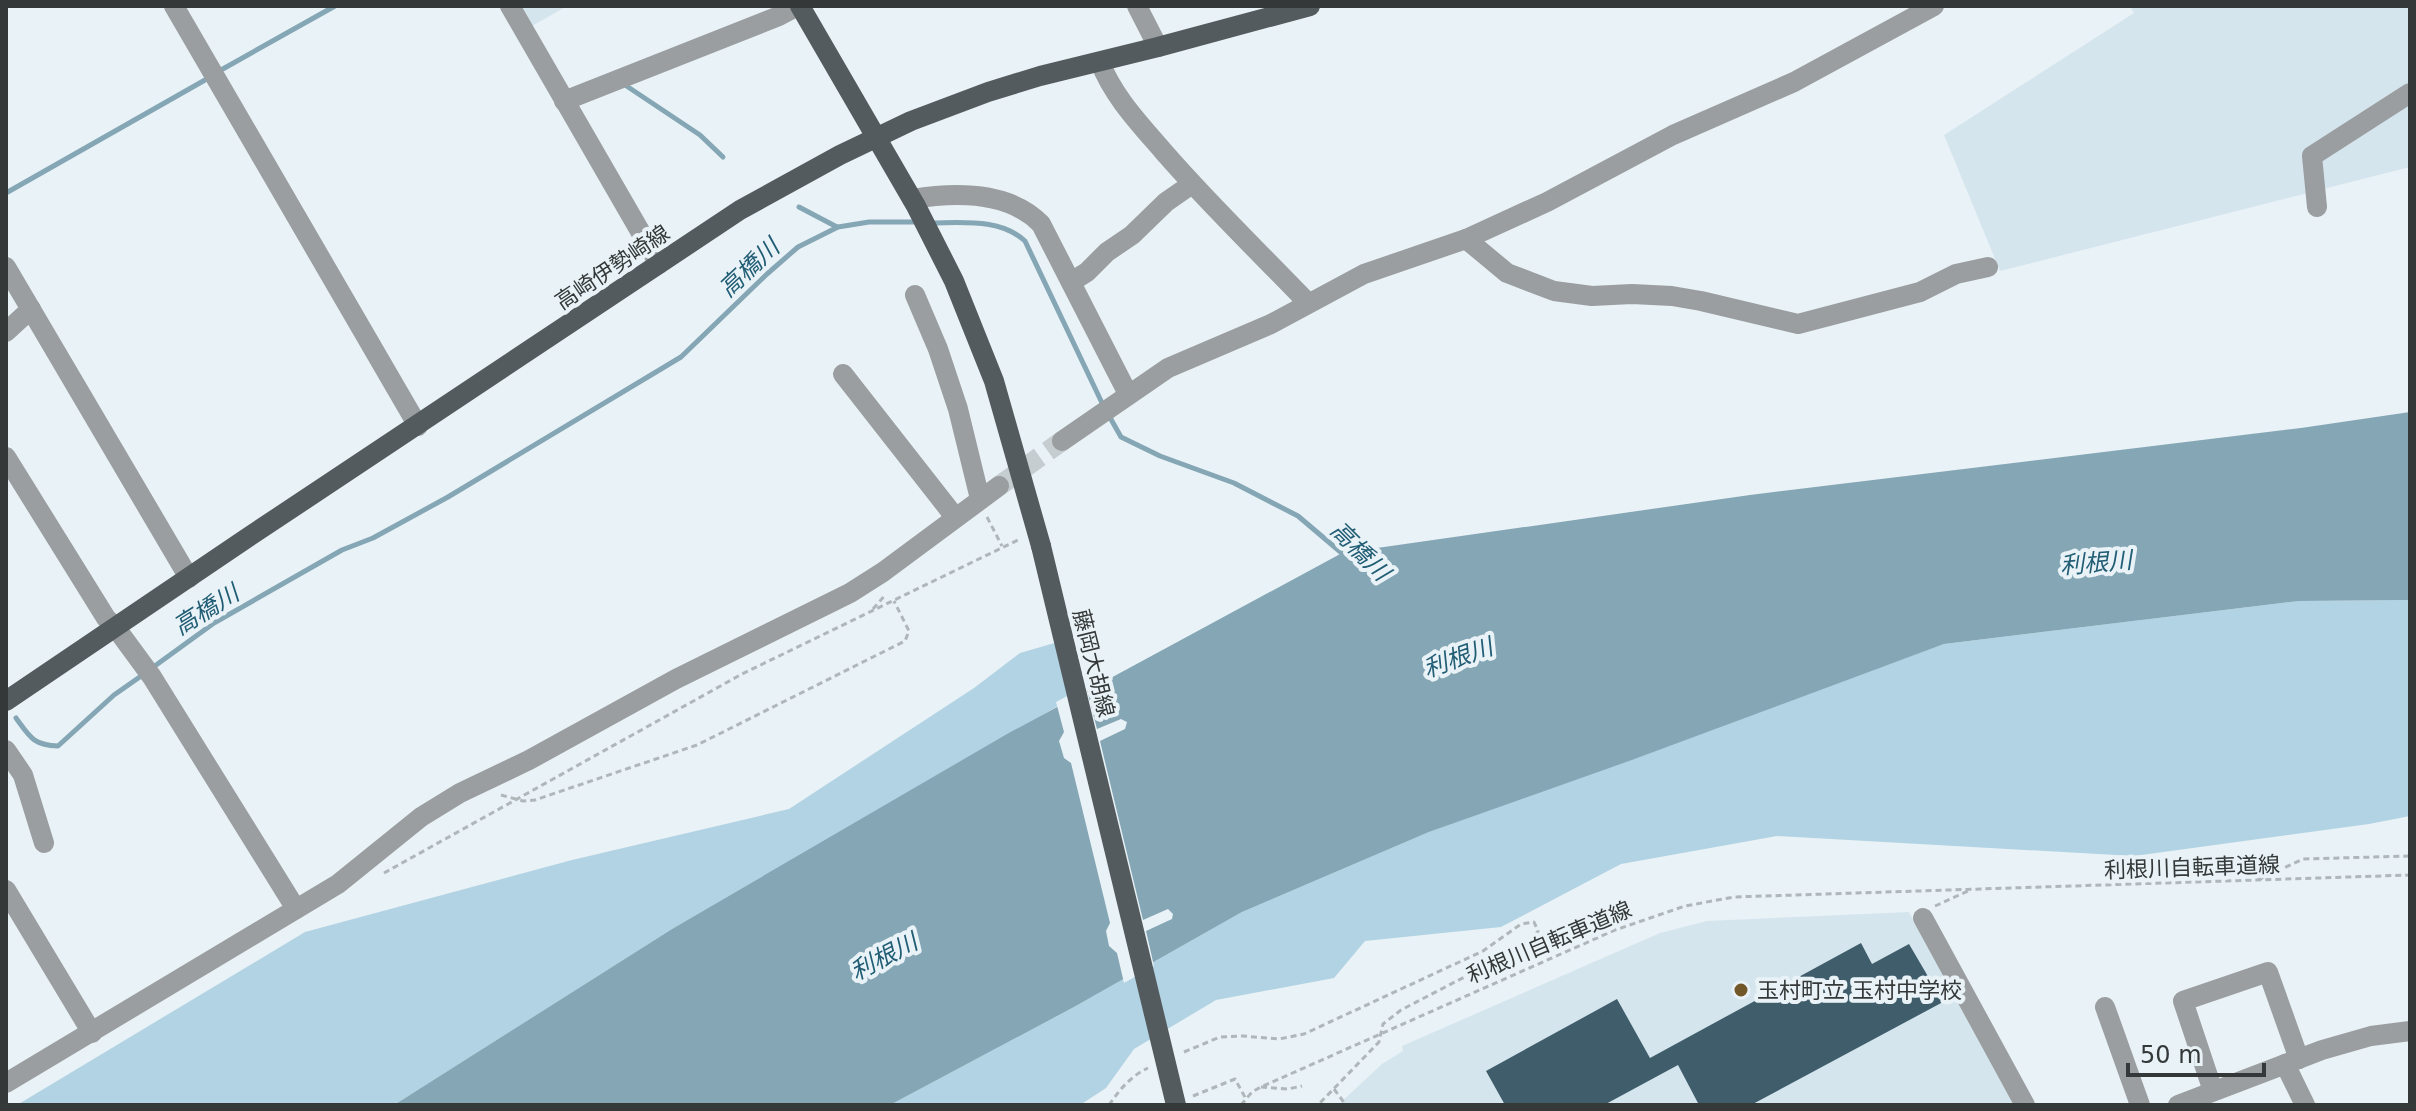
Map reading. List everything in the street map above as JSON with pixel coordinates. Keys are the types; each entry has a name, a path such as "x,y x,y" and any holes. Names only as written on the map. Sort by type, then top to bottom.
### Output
{"main road":[{"path":"799,6 914,202"},
{"name":"高崎伊勢崎線","path":"6,701 751,203 875,137 988,92 1310,6"},
{"name":"藤岡大胡線","path":"914,202 954,281 994,381 1032,542 1180,1102"}],"street":[{"path":"174,6 418,426"},
{"path":"510,6 659,264"},
{"path":"564,101 799,6"},
{"path":"1137,6 1158,47"},
{"path":"1062,441 1168,368 1271,324 1364,274 1466,239 1547,202 1673,135 1794,82 1934,6"},
{"path":"1100,62 1114,92 1192,184 1307,302"},
{"path":"2317,207 2312,156 2410,93"},
{"path":"1071,282 1192,184"},
{"path":"914,202 960,196 990,198 1017,206 1041,224 1071,282 1122,398"},
{"path":"1466,239 1507,273 1554,291 1592,296 1672,296 1798,324 1920,292 1956,274 1988,267"},
{"path":"6,267 189,578"},
{"path":"915,295 935,339 953,394 982,504"},
{"path":"6,332 31,309"},
{"path":"843,374 955,517"},
{"path":"6,457 106,618 147,670 296,909"},
{"path":"6,1083 338,884 421,817 460,793 529,760 676,679 850,593 955,517 982,504 999,486"},
{"path":"6,750 23,775 44,843"},
{"path":"10,903 92,1033"},
{"path":"1926,913 2025,1105"},
{"path":"2213,1091 2183,1001 2268,972 2305,1105"},
{"path":"2105,1007 2140,1105"},
{"path":"2178,1105 2292,1061 2371,1036 2410,1031"}],"path":[{"path":"982,504 1002,547"},
{"path":"380,875 742,674 1002,547 1032,542"},
{"path":"501,795 535,800 697,745 905,641 909,631 894,601"},
{"path":"2257,881 2303,859 2410,856"},
{"name":"利根川自転車道線","path":"1176,1055 1220,1037 1279,1039 1304,1034 1483,951 1521,924 1534,922 1537,927 1535,938 1530,943 1401,1010 1383,1024 1382,1032 1615,930 1685,906 1734,897 2410,875"},
{"path":"1926,913 1972,889"},
{"path":"1241,1105 1261,1087 1382,1032"},
{"path":"1318,1105 1379,1042 1382,1032"},
{"path":"1109,1105 1136,1073 1149,1067"},
{"path":"1180,1102 1235,1079 1246,1099"},
{"path":"1261,1087 1288,1089 1302,1086"},
{"path":"1334,1089 1346,1105"}],"shaded area":[{"path":"520,6 567,6 532,26"},
{"path":"2130,6 2410,6 2410,167 2000,271 1944,135 2134,13"},
{"path":"2410,600 2410,816 2134,856 1777,836 1621,864 1501,927 1365,941 1334,978 1216,1000 1134,1049 1106,1088 1080,1105 890,1105 1074,1007 1242,912 1429,832 1944,644 2299,601"},
{"path":"1058,642 1070,699 672,929 394,1105 17,1105 305,932 572,860 789,809 974,688 1020,653"},
{"name":"玉村町立 玉村中学校","path":"1909,912 2014,1105 1338,1105 1382,1064 1403,1051 1402,1046 1660,933 1707,921"}],"water":[{"name":"利根川","path":"2410,412 2410,600 2299,601 1944,644 1429,832 1242,912 1074,1007 890,1105 394,1105 672,929 1007,734 1342,553 1750,495"}],"pier":[{"path":"1086,686 1097,729 1121,719 1127,722 1125,729 1100,741 1143,920 1168,909 1173,914 1172,919 1146,931 1154,966 1124,983 1117,953 1109,946 1106,931 1110,923 1071,763 1064,758 1059,741 1064,732 1056,702"}],"building":[{"path":"1861,943 1872,964 1909,944 1943,1002 1751,1105 1699,1105 1678,1065 1604,1105 1505,1105 1486,1071 1617,999 1650,1058"}],"waterway":[{"path":"221,70 335,6"},
{"path":"6,193 205,80"},
{"path":"625,85 700,135 723,157"},
{"path":"799,207 837,227"},
{"name":"高橋川","path":"152,668 214,623 342,550 373,538 448,497 681,357 798,247 838,227 869,222 920,222"},
{"name":"高橋川","path":"930,223 992,225 1004,228 1025,241 1103,405"},
{"name":"高橋川","path":"1108,414 1121,437 1160,456 1234,483 1298,516 1344,555"},
{"name":"高橋川","path":"16,718 33,739 58,746 114,695 144,674"}],"tunnel":[{"path":"999,486 1062,441"}],"place":[{"name":"玉村町立 玉村中学校","path":"1741,990"}]}
